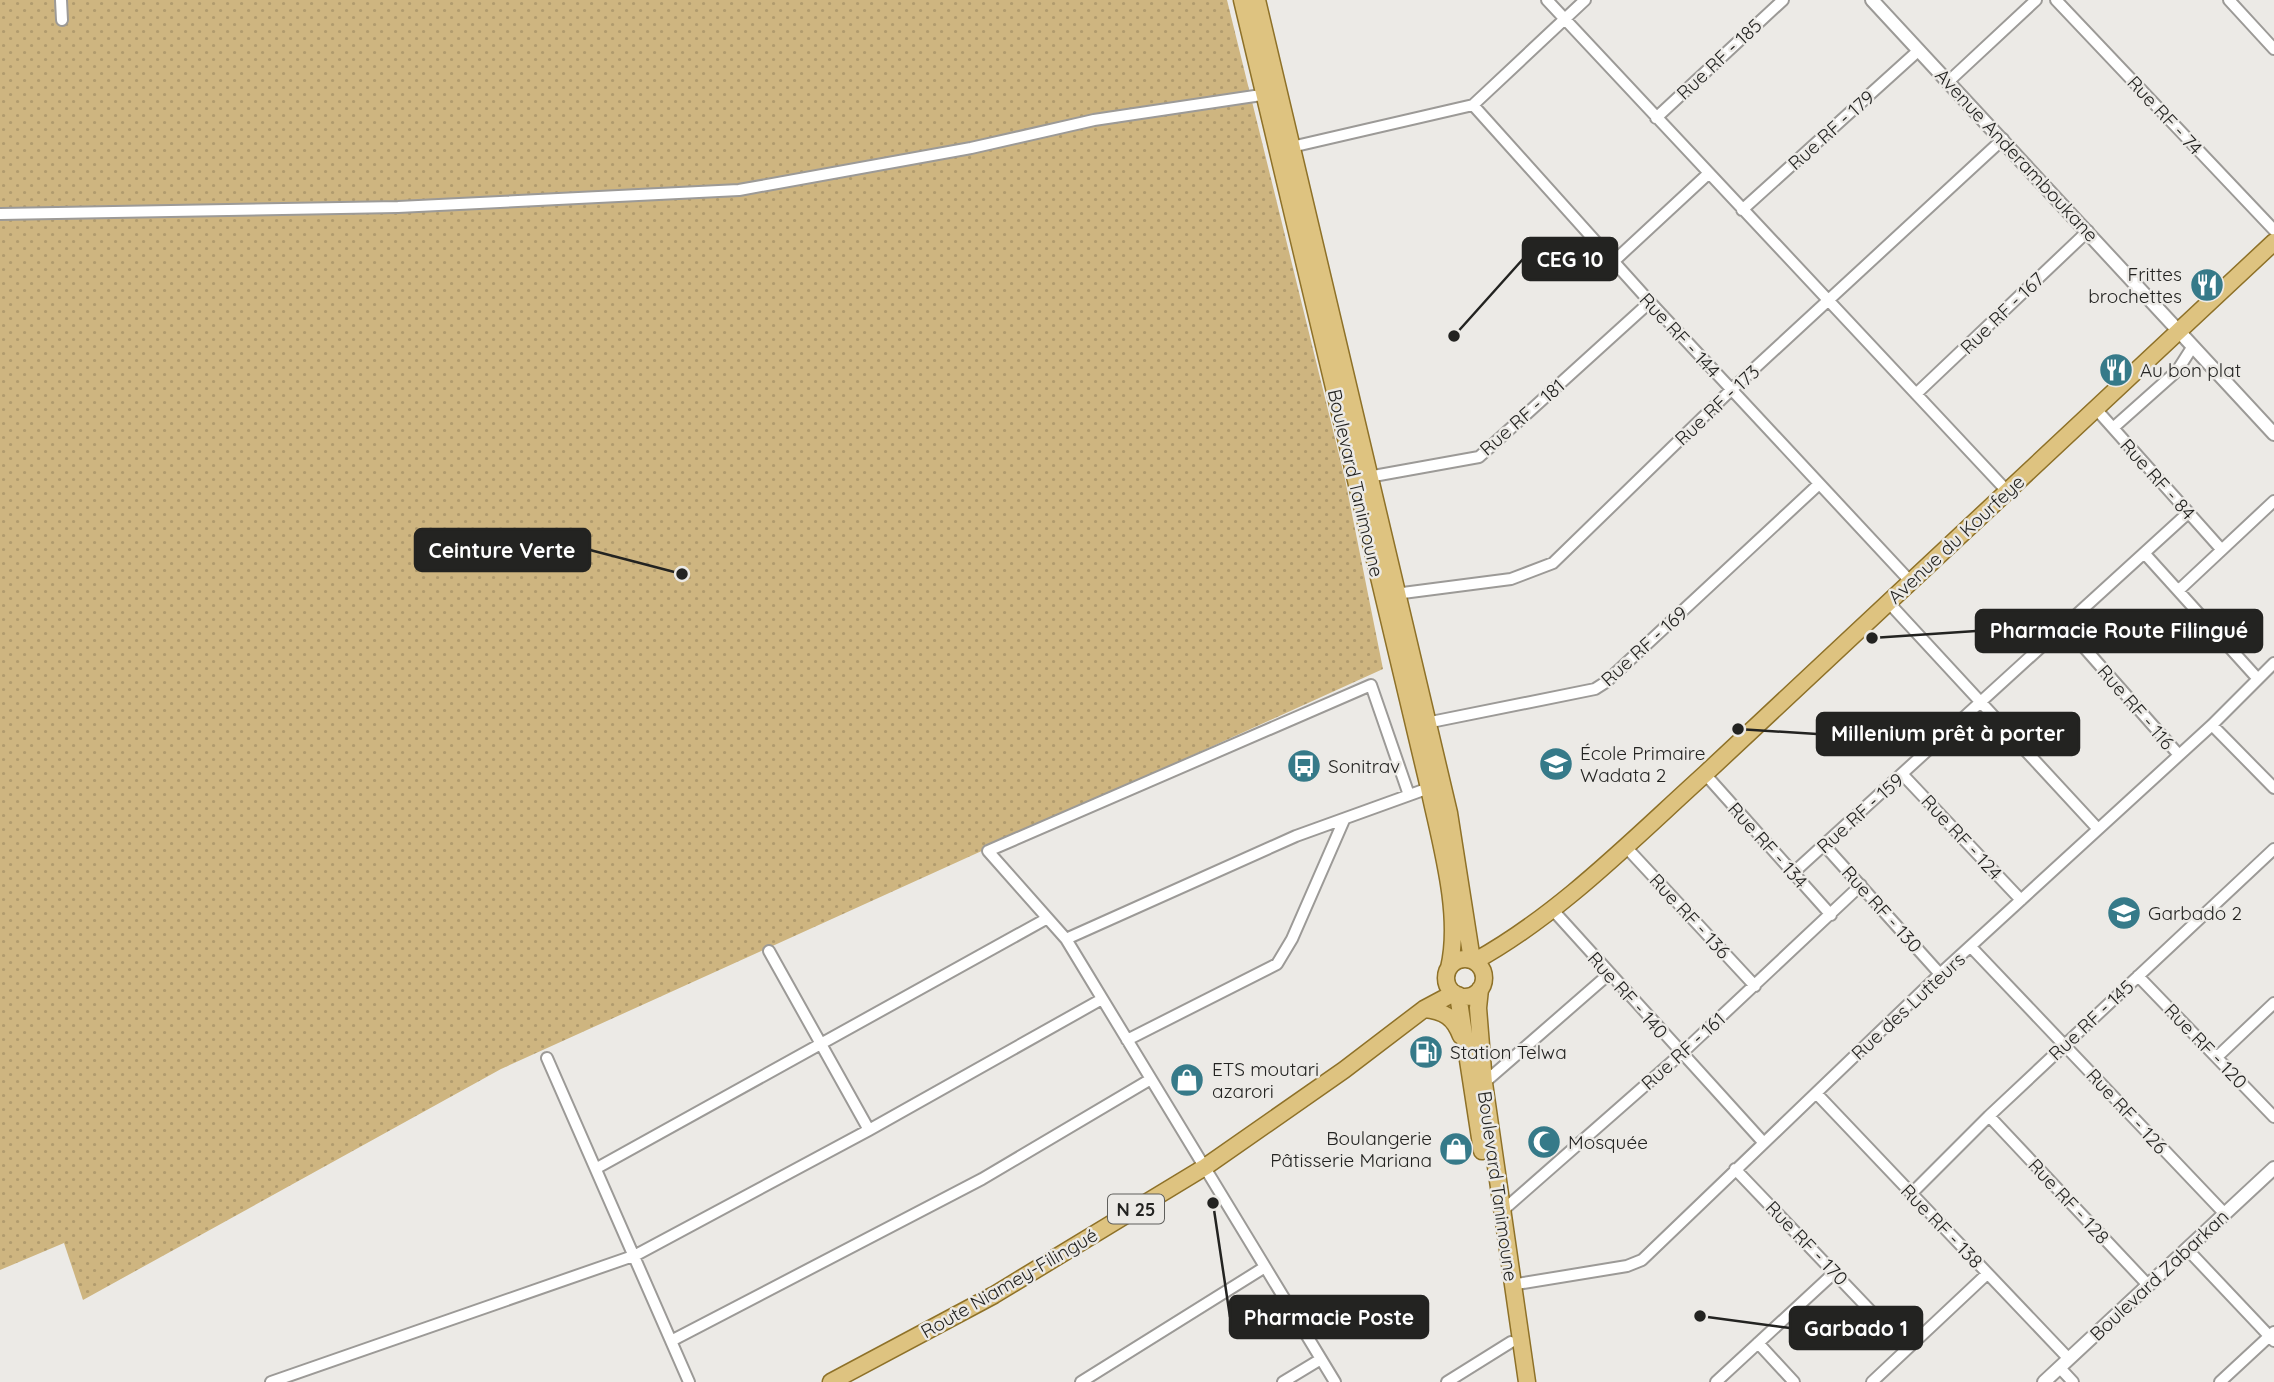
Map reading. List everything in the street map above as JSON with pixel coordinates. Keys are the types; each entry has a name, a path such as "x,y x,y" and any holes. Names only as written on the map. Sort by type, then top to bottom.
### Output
{"main road":[{"name":"Boulevard Tanimoune","path":"1242,0 1272,93"},
{"name":"Boulevard Tanimoune","path":"1257,0 1281,149 1369,510 1429,788 1448,885 1452,951 1448,971"},
{"name":"Boulevard Tanimoune","path":"1281,149 1368,477 1369,510 1395,594 1453,835 1473,961"},
{"name":"Avenue du Kourfeye","path":"1473,961 1508,942 1625,846 2274,242"},
{"name":"Avenue du Kourfeye","path":"1482,983 1508,942"},
{"path":"1459,960 1473,961 1481,967 1482,983 1471,995 1456,994 1448,985 1448,971 1459,960"},
{"name":"Route Niamey-Filingué","path":"1424,1009 1448,971"},
{"name":"Boulevard Tanimoune","path":"1482,983 1478,1009 1484,1083 1527,1382"},
{"name":"Boulevard Tanimoune","path":"1456,994 1516,1382"},
{"name":"Route Niamey-Filingué","path":"831,1382 994,1294 1205,1167 1344,1070 1424,1009 1456,994"},
{"path":"1424,1009 1440,1010 1450,1017 1466,1047"}],"street":[{"path":"61,0 62,20"},
{"path":"1547,0 2007,491"},
{"path":"1281,149 1473,105 1586,0"},
{"name":"Rue RF - 185","path":"1656,118 1783,0"},
{"name":"Avenue Anderamboukane","path":"1872,0 2272,428"},
{"path":"1949,81 2036,0"},
{"name":"Rue RF - 74","path":"2056,0 2274,230"},
{"path":"2230,0 2274,49"},
{"name":"Rue RF - 179","path":"1742,211 1919,50"},
{"path":"0,214 398,207 739,190 971,148 1094,120 1272,93"},
{"name":"Rue RF - 144","path":"1473,105 1613,262 1910,581"},
{"name":"Rue RF - 173","path":"1395,594 1511,579 1553,563 1731,390 2003,139"},
{"path":"1613,262 1709,173"},
{"name":"Rue RF - 167","path":"1916,394 2088,231"},
{"name":"Rue RF - 181","path":"1368,477 1479,457 1650,302"},
{"path":"2113,428 2177,371 2193,346"},
{"name":"Rue RF - 84","path":"2096,409 2221,549"},
{"name":"Rue RF - 169","path":"1426,723 1595,689 1606,682 1818,485"},
{"path":"2180,589 2274,501"},
{"name":"Rue RF - 159","path":"1793,873 1982,704 2188,513"},
{"path":"2145,554 2180,589 2258,680"},
{"path":"1889,603 2098,830"},
{"name":"Rue RF - 116","path":"2066,627 2179,755"},
{"name":"Rue des Lutteurs","path":"1511,1285 1635,1264 1940,974 2212,725 2274,663"},
{"path":"1335,1382 1066,939 1046,919 1011,874 988,852 1371,685 1409,795"},
{"path":"2212,725 2274,788"},
{"name":"Rue RF - 134","path":"1705,774 1831,915"},
{"name":"Rue RF - 124","path":"1903,775 2021,900"},
{"path":"1066,939 1296,836 1429,788"},
{"path":"1127,1040 1277,964 1292,939 1345,820"},
{"name":"Rue RF - 130","path":"1824,845 1940,974"},
{"name":"Rue RF - 136","path":"1625,846 1755,986"},
{"name":"Rue RF - 145","path":"1910,1194 1989,1116 2274,849"},
{"name":"Rue RF - 161","path":"1501,1212 1682,1053 1861,885"},
{"name":"Rue RF - 140","path":"1551,908 1763,1142"},
{"path":"597,1168 1046,919"},
{"name":"Rue RF - 126","path":"1971,947 2225,1214"},
{"path":"769,951 869,1130"},
{"path":"1484,1083 1609,974"},
{"name":"Rue RF - 120","path":"2138,976 2274,1117"},
{"path":"271,1382 636,1255 869,1130 1102,999"},
{"path":"2217,1057 2274,1003"},
{"path":"547,1058 636,1255 689,1382"},
{"path":"671,1341 982,1179 1151,1079"},
{"name":"Rue RF - 138","path":"1816,1093 1987,1274 2064,1363 2073,1382"},
{"name":"Rue RF - 128","path":"1989,1116 2148,1285"},
{"name":"Rue RF - 170","path":"1735,1168 1907,1349"},
{"name":"Boulevard Zabarkan","path":"2045,1382 2274,1168"},
{"path":"2187,1249 2272,1337 2220,1382"},
{"path":"1081,1382 1265,1267"},
{"path":"1716,1382 1835,1272"},
{"path":"1872,1382 1987,1274"},
{"path":"1447,1382 1511,1342"},
{"path":"1758,1343 1794,1382"},
{"path":"1283,1382 1321,1359"}],"shaded area":[{"path":"0,0 1227,0 1345,479 1383,669 501,1069 83,1300 64,1243 0,1270"}],"place":[{"name":"Frittes brochettes","path":"2207,285"},
{"name":"CEG 10","path":"1454,336"},
{"name":"Au bon plat","path":"2116,370"},
{"name":"Ceinture Verte","path":"682,574"},
{"name":"Pharmacie Route Filingué","path":"1872,638"},
{"name":"Millenium prêt à porter","path":"1738,729"},
{"name":"École Primaire Wadata 2","path":"1556,764"},
{"name":"Sonitrav","path":"1304,766"},
{"name":"Garbado 2","path":"2124,913"},
{"name":"Station Telwa","path":"1426,1052"},
{"name":"ETS moutari azarori","path":"1187,1080"},
{"name":"Mosquée","path":"1544,1142"},
{"name":"Boulangerie Pâtisserie Mariana","path":"1456,1149"},
{"name":"Pharmacie Poste","path":"1213,1203"},
{"name":"Garbado 1","path":"1700,1316"}]}
